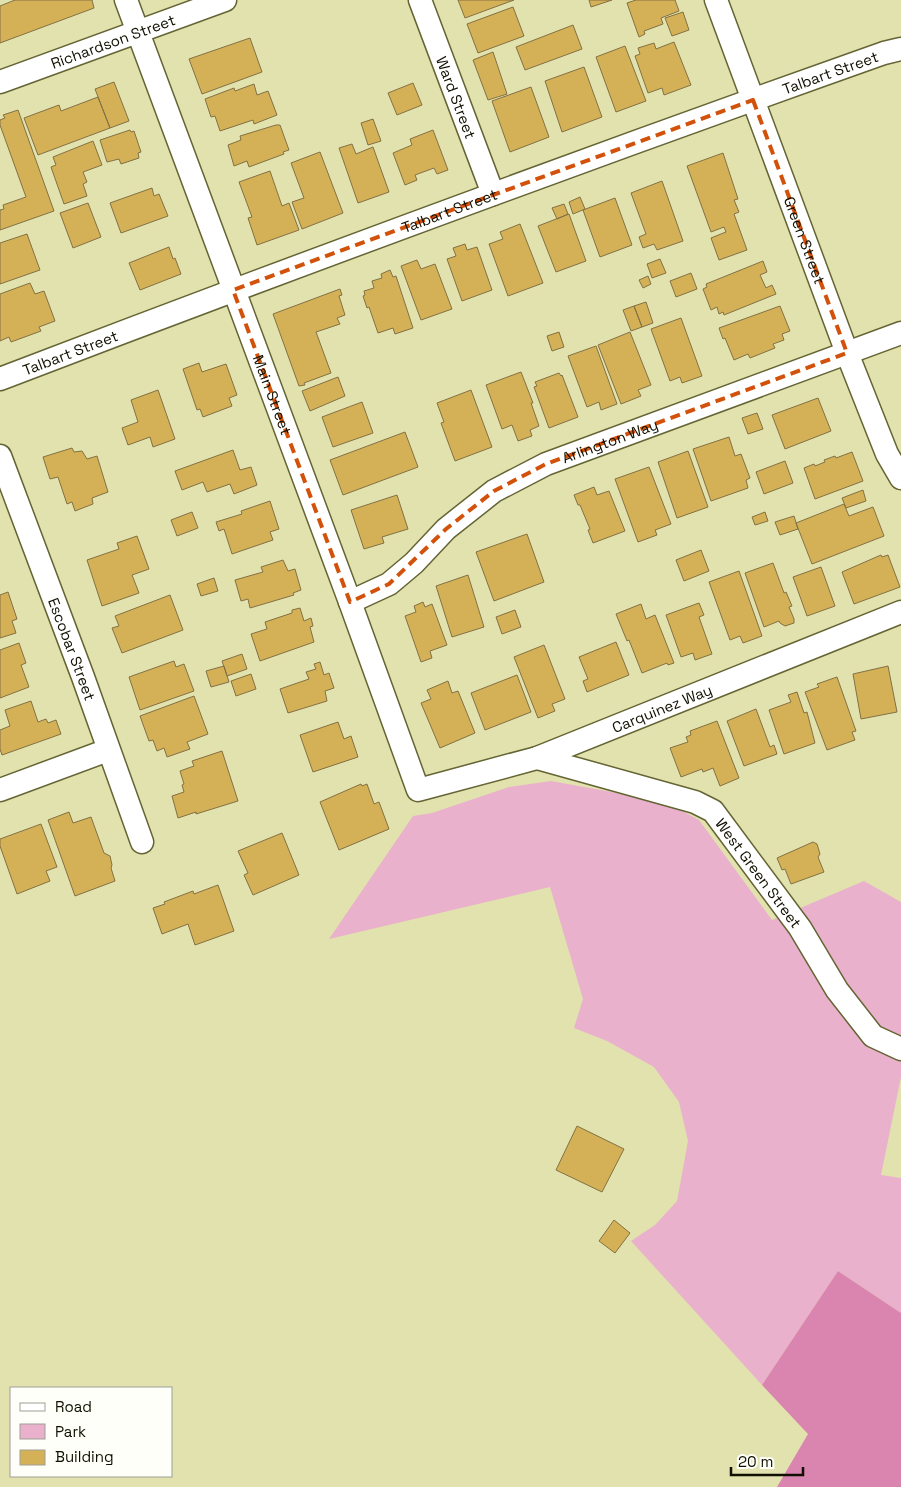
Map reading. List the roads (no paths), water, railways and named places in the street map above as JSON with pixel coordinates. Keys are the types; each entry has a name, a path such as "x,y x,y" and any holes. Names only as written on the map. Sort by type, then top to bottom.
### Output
{"street":[{"name":"Main Street","path":"126,0 418,790"},
{"name":"Richardson Street","path":"0,82 225,0"},
{"name":"Ward Street","path":"420,0 493,194"},
{"name":"Green Street","path":"716,0 846,353 887,454 901,478"},
{"name":"Talbart Street","path":"0,379 493,194 884,53 901,49"},
{"name":"Arlington Way","path":"350,602 389,584 414,563 446,529 494,491 538,469 901,333"},
{"name":"Escobar Street","path":"0,456 80,668 142,842"},
{"name":"Carquinez Way","path":"418,790 538,758 901,612"},
{"path":"0,790 108,750"},
{"name":"West Green Street","path":"538,758 695,802 713,811 800,928 837,990 873,1036 901,1049"}]}
